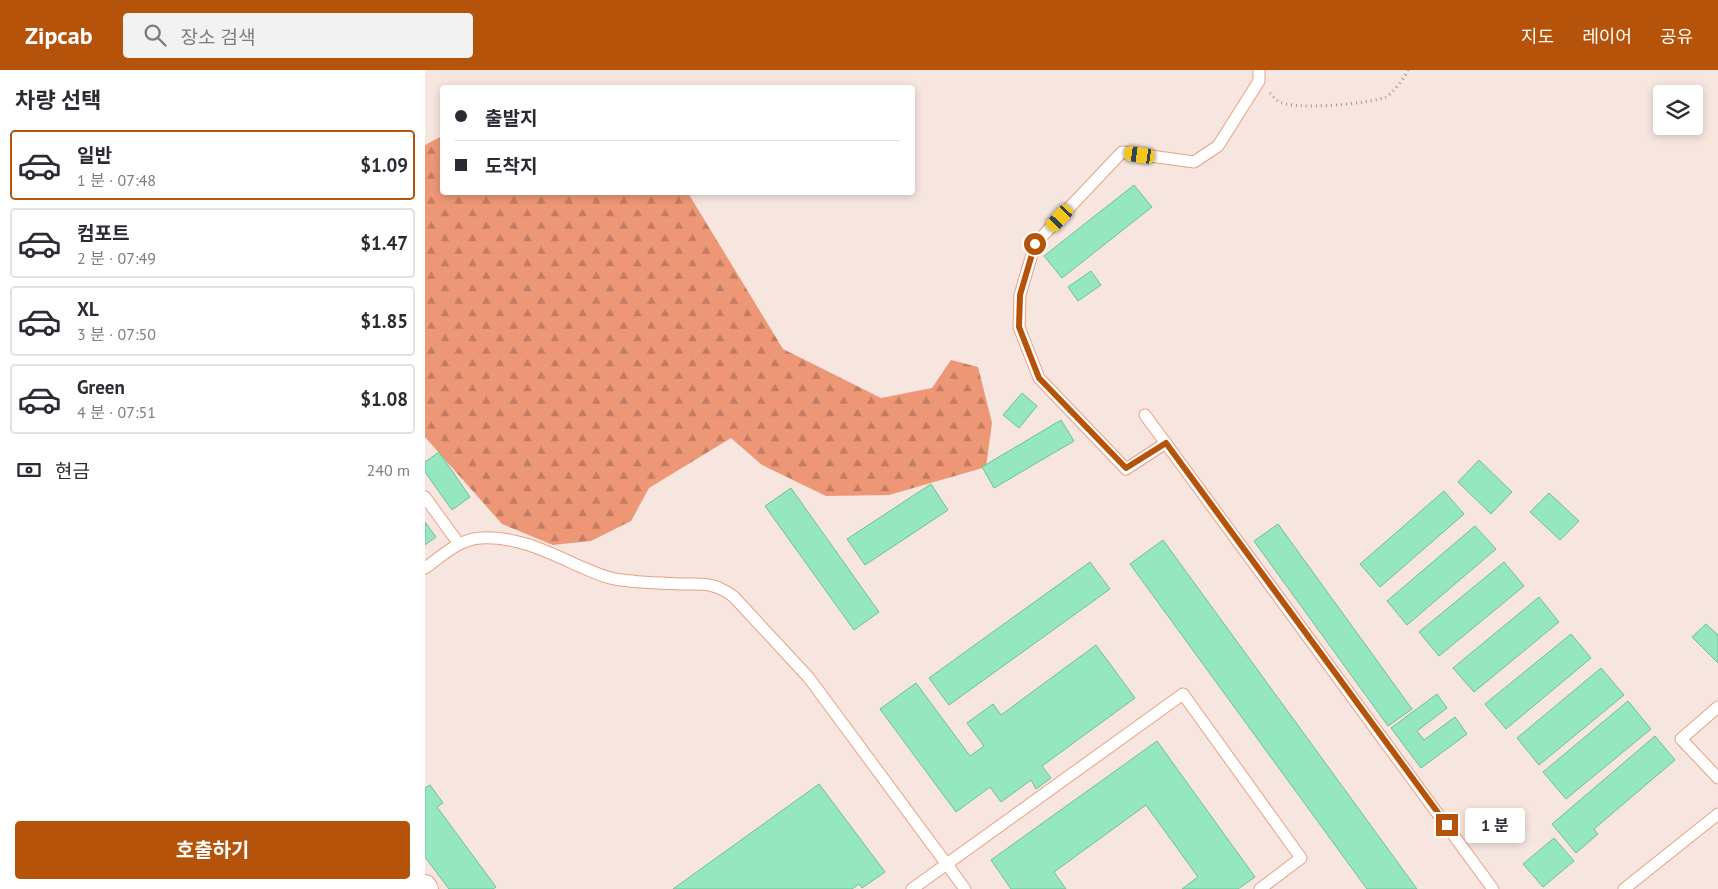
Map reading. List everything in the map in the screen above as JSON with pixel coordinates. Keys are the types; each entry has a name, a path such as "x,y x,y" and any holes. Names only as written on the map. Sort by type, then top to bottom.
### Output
{"lane":[{"path":"1166,443 1126,468 1039,378 1019,327 1020,295 1035,244 1122,152 1194,162 1218,146 1259,76"},
{"path":"1145,415 1493,889"},
{"path":"425,497 459,544"},
{"path":"425,568 467,540 481,538 513,540 531,545 613,579 632,582 706,584 721,588 734,597 809,678 965,889"},
{"path":"912,889 1183,694 1301,858 1260,889"},
{"path":"1718,707 1681,739 1718,778"},
{"path":"1624,889 1718,814"}],"path":[{"path":"1259,76 1278,102 1306,107 1348,104 1386,97 1406,75 1408,70"}],"green space":[{"path":"440,137 440,195 689,195 783,349 881,398 932,388 951,360 978,367 992,423 986,467 889,495 826,496 762,465 731,438 649,488 631,521 591,541 553,545 502,524 425,437 425,145"}],"building":[{"path":"1134,185 1152,207 1062,278 1044,256"},
{"path":"1091,271 1101,285 1078,301 1068,287"},
{"path":"1022,393 1037,406 1019,428 1003,415"},
{"path":"1061,420 1074,441 994,488 982,467"},
{"path":"439,452 470,497 452,510 425,472 425,462"},
{"path":"1479,460 1512,492 1491,514 1458,482"},
{"path":"931,484 948,510 865,565 847,539"},
{"path":"791,488 879,612 854,630 765,506"},
{"path":"1444,491 1464,514 1380,587 1360,564"},
{"path":"1549,493 1579,521 1560,540 1530,512"},
{"path":"425,522 436,537 425,545"},
{"path":"1278,524 1412,709 1388,726 1254,541"},
{"path":"1475,526 1496,549 1407,625 1387,601"},
{"path":"1163,540 1417,889 1367,889 1130,564"},
{"path":"1090,562 1110,589 949,705 929,678"},
{"path":"1504,562 1524,586 1439,656 1419,632"},
{"path":"1539,597 1559,622 1474,692 1453,668"},
{"path":"1706,624 1718,635 1718,663 1692,637"},
{"path":"1571,634 1591,658 1506,729 1485,704"},
{"path":"1096,645 1135,698 1042,766 1051,778 1036,789 1031,780 1001,802 990,787 956,812 880,709 916,683 970,756 984,746 967,723 993,704 1001,715"},
{"path":"1601,668 1624,695 1539,765 1517,738"},
{"path":"1437,694 1447,708 1417,731 1424,740 1455,717 1467,734 1421,768 1391,728"},
{"path":"1628,701 1651,729 1566,799 1543,772"},
{"path":"1655,736 1675,760 1594,829 1598,834 1576,853 1552,824"},
{"path":"1157,741 1255,877 1238,889 1182,889 1198,877 1146,805 1054,872 1066,889 1011,889 991,860"},
{"path":"819,784 885,872 862,888 859,884 852,889 673,889"},
{"path":"430,785 443,803 437,807 496,887 493,889 449,889 425,857 425,788"},
{"path":"1554,838 1574,861 1543,887 1523,864"}],"route":[{"path":"1035,244 1020,295 1019,327 1039,378 1126,468 1166,443 1447,825"}]}
